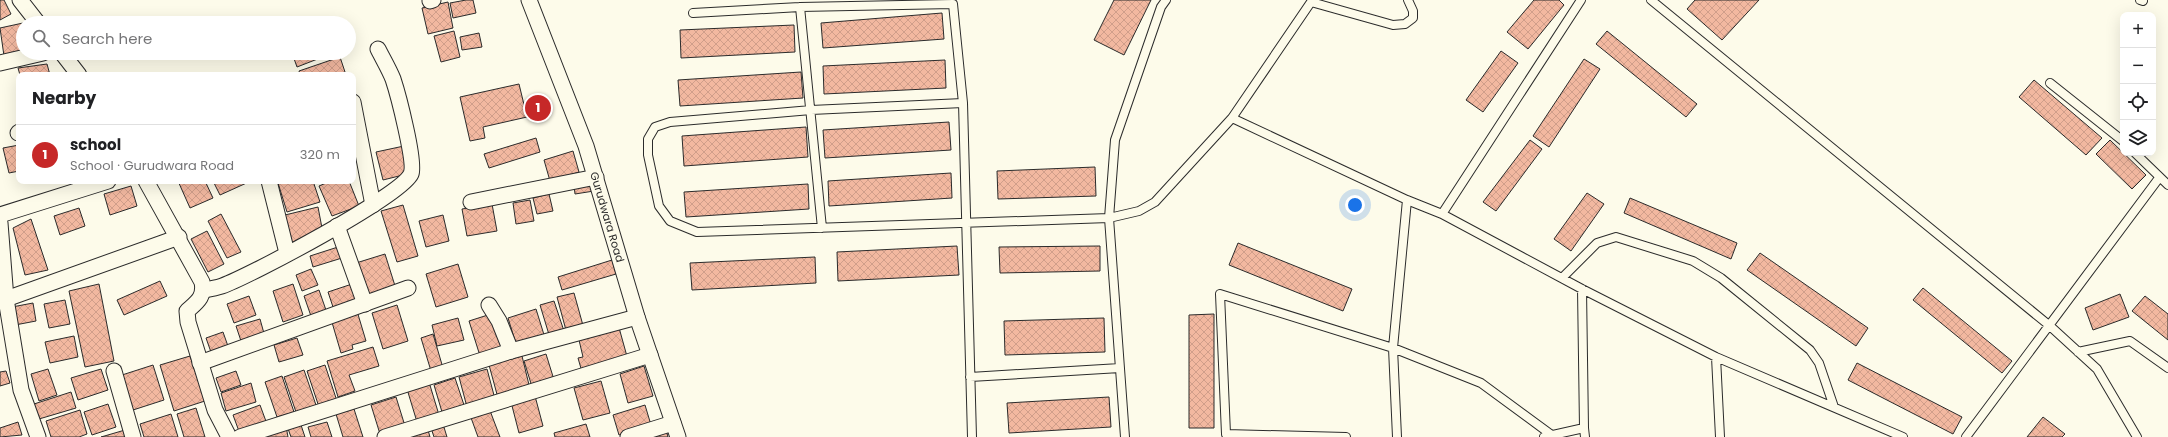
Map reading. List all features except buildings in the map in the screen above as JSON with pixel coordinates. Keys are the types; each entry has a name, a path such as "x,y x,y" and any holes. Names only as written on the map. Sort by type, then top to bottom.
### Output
{"street":[{"path":"20,0 33,16"},
{"name":"Gurudwara Road","path":"530,0 586,146 637,317 675,430"},
{"path":"204,290 222,286 337,226 373,205 405,182 412,173 412,162 392,78 378,49"},
{"path":"0,63 16,59"},
{"path":"67,60 77,72"},
{"path":"356,117 373,205"},
{"path":"471,202 596,177"},
{"path":"0,215 98,184"},
{"path":"148,184 179,237 202,282 204,290 202,297 187,311 188,322 215,410 229,437"},
{"path":"269,184 287,253"},
{"path":"0,223 6,299 21,390 38,437"},
{"path":"337,226 365,304"},
{"path":"6,299 179,237"},
{"path":"200,363 408,288"},
{"path":"489,306 499,321 511,351"},
{"path":"240,437 511,351 637,317"},
{"path":"385,437 650,355"},
{"path":"114,370 133,437"},
{"path":"628,437 675,430"}],"lane":[{"path":"1124,437 1109,218 1115,140 1161,7 1166,0"},
{"path":"963,103 811,110 670,122 655,127 648,139 648,155 659,206 670,221 697,232 1109,218 1139,211 1155,202 1232,118 1311,1 1393,25 1405,24 1413,18 1413,11 1408,0"},
{"path":"1442,214 1581,0"},
{"path":"1651,0 2050,326 2097,369 2137,437"},
{"path":"693,14 800,7 953,4 963,103 965,223 972,437"},
{"path":"800,7 822,228"},
{"path":"2050,83 2120,139"},
{"path":"1232,118 1407,200 1442,214 1582,289 1716,357 1903,437"},
{"path":"2138,156 2168,185"},
{"path":"1966,437 2159,178"},
{"path":"1398,437 1393,348 1407,200"},
{"path":"1562,278 1597,244 1616,237 1693,261 1721,278 1810,350 1819,363 1834,408"},
{"path":"1582,289 1585,437"},
{"path":"1346,437 1226,434 1220,294 1393,348 1481,383 1548,436 1584,428"},
{"path":"2078,352 2130,341 2168,368"},
{"path":"1716,357 1720,437"},
{"path":"970,377 1120,368"}],"place":[{"name":"school","path":"538,108"}]}
